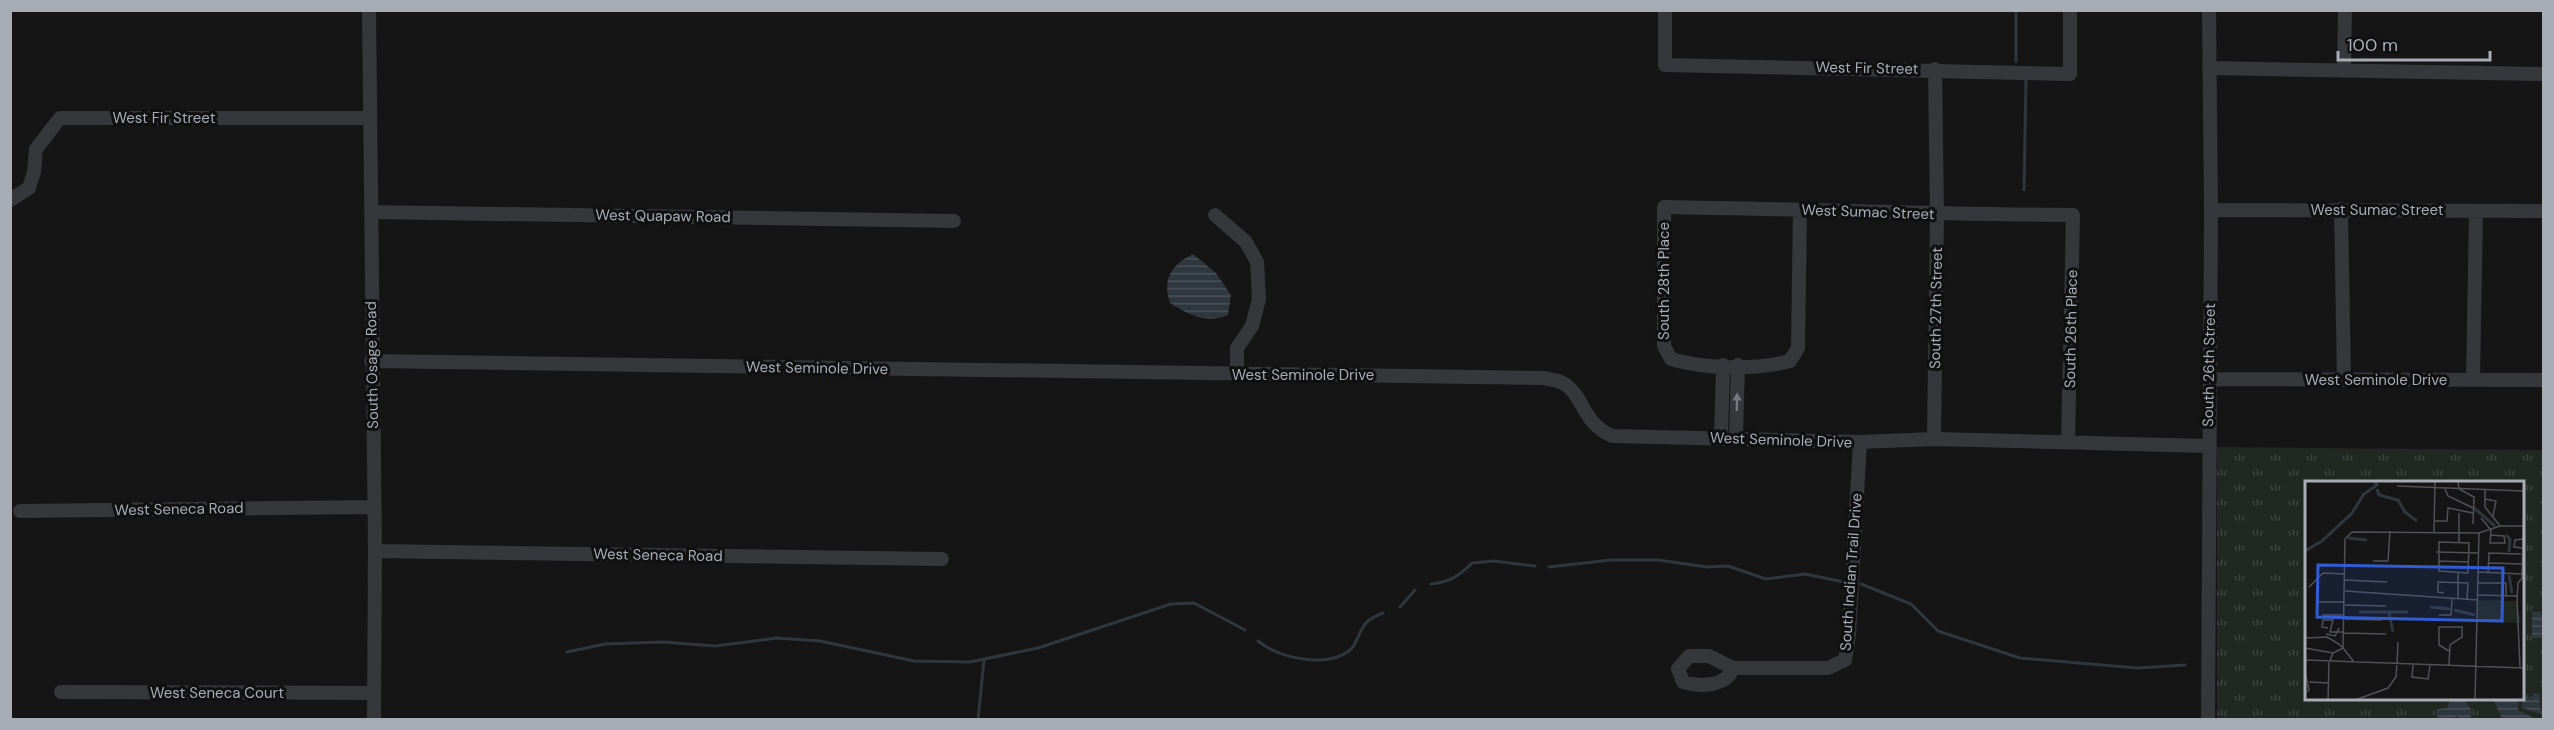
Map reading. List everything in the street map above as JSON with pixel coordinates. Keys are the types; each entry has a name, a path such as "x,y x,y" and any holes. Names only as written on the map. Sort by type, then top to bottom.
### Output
{"street":[{"name":"South Osage Road","path":"369,10 371,361 375,551 374,720"},
{"name":"West Fir Street","path":"1665,10 1665,65 1935,69 2070,74 2070,10"},
{"name":"South 26th Street","path":"2208,720 2211,210 2209,10"},
{"path":"2344,70 2345,10"},
{"path":"2209,68 2544,74"},
{"name":"South 27th Street","path":"1934,439 1937,214 1935,69"},
{"name":"West Fir Street","path":"10,200 29,188 34,172 36,149 60,118 370,118"},
{"name":"West Sumac Street","path":"1664,207 2073,215"},
{"name":"South 28th Place","path":"1664,207 1664,346 1671,359 1690,364 1773,366 1790,361 1798,348 1800,209"},
{"path":"2341,209 2344,380"},
{"name":"West Sumac Street","path":"2211,210 2544,211"},
{"path":"2473,380 2476,211"},
{"name":"West Quapaw Road","path":"371,212 954,221"},
{"path":"1215,214 1246,242 1257,262 1259,299 1252,326 1238,348 1237,375"},
{"name":"South 26th Place","path":"2068,442 2073,215"},
{"name":"West Seminole Drive","path":"371,361 1544,378 1562,382 1573,392 1596,429 1612,436 1860,442 1934,439 2208,446"},
{"path":"1721,438 1723,365"},
{"path":"1736,438 1738,365"},
{"name":"West Seminole Drive","path":"2209,379 2544,380"},
{"name":"South Indian Trail Drive","path":"1733,668 1828,668 1845,660 1849,634 1860,442"},
{"name":"West Seneca Road","path":"20,511 374,507"},
{"name":"West Seneca Road","path":"375,551 942,559"},
{"name":"West Seneca Court","path":"61,692 373,693"}],"green space":[{"path":"2217,447 2543,450 2543,719 2217,719"}],"shaded area":[{"path":"1193,254 1216,273 1231,295 1228,315 1212,319 1198,317 1170,303 1167,287 1170,274 1179,263"},
{"path":"2532,612 2541,612 2543,615 2543,638 2532,638"},
{"path":"2533,694 2539,694 2541,714 2522,708 2524,698 2533,697"},
{"path":"2450,700 2467,700 2466,702 2472,711 2470,719 2459,719 2458,716 2451,719 2437,717 2438,709 2447,708"},
{"path":"2493,700 2518,700 2518,710 2536,719 2502,719"}],"waterway":[{"path":"2016,10 2016,61"},
{"path":"2024,190 2026,78"},
{"path":"1549,567 1611,560 1658,560 1707,567 1728,566 1766,579 1805,574 1844,582"},
{"path":"1431,584 1454,578 1472,563 1494,561 1535,566"},
{"path":"1861,584 1911,604 1938,631 2020,658 2137,668 2185,665"},
{"path":"1400,607 1415,590"},
{"path":"567,652 605,644 663,642 715,646 777,638 820,641 914,661 970,662 1038,648 1171,604 1194,603 1245,630"},
{"path":"1258,641 1290,656 1303,659 1329,659 1350,650 1364,625 1370,619 1383,613"},
{"path":"978,720 984,660"}]}
